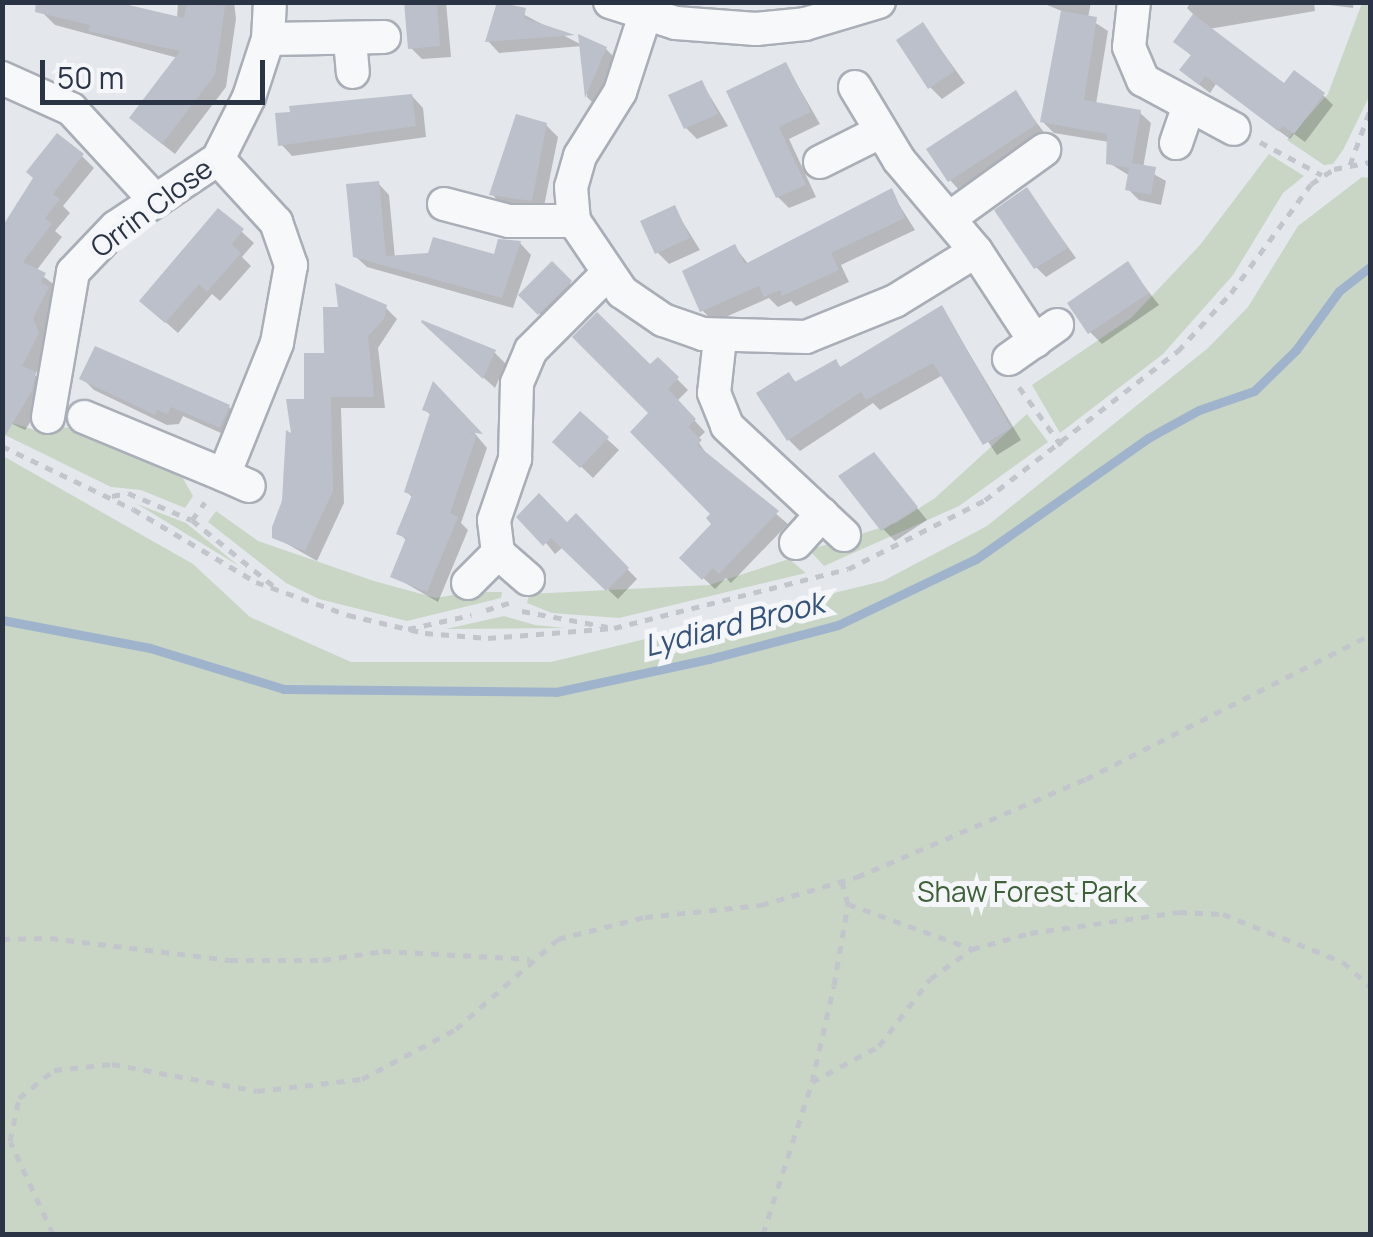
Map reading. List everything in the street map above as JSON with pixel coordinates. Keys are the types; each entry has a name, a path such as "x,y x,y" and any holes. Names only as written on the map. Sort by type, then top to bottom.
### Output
{"street":[{"name":"Orrin Close","path":"48,417 64,303 86,252 218,159 268,40 270,2"},
{"path":"610,2 645,15 756,29 864,5"},
{"path":"1134,2 1129,47 1136,70 1148,86 1234,130"},
{"path":"645,15 620,92 575,171 574,221 606,275 648,312 720,338 806,336 850,324 976,251"},
{"path":"268,40 351,56 384,37"},
{"path":"2,78 71,109 156,201"},
{"path":"855,87 878,133 976,251 1034,341"},
{"path":"1176,143 1188,108"},
{"path":"820,162 878,133"},
{"path":"950,217 1044,150"},
{"path":"84,417 236,480 277,343 291,265 276,222 218,159"},
{"path":"444,204 508,221 574,221"},
{"path":"520,591 498,552 496,504 515,460 521,369 550,328 606,275"},
{"path":"720,338 714,393 720,416 833,525 796,543"},
{"path":"468,583 498,552"}],"path":[{"path":"1350,164 1370,110"},
{"path":"1234,130 1322,175"},
{"path":"2,446 109,496 283,593 374,623 449,636 526,638 614,628 870,561 986,500 1061,445 1198,331 1293,202 1322,175 1350,164 1370,162"},
{"path":"1034,341 1010,372 1061,445"},
{"path":"109,496 128,493 192,520 283,593"},
{"path":"520,591 526,615 614,628"},
{"path":"53,1234 10,1141 20,1098 34,1080 83,1063 257,1091 362,1079 456,1029 530,959 588,927 762,905 842,882 1086,779 1370,635"},
{"path":"764,1234 812,1082 848,904 842,882"},
{"path":"848,904 972,949"},
{"path":"812,1082 879,1046 930,979 972,949 1030,934 1179,912 1223,914 1343,962 1370,986"},
{"path":"2,939 50,938 230,960 323,960 383,950 530,959"}],"green space":[{"path":"1362,3 1370,3 1370,95 1343,150 1333,164 1324,165 1287,140 1328,94"},
{"path":"1269,154 1304,176 1283,193 1233,275 1163,354 1060,433 1032,385 1131,318 1200,245"},
{"name":"Shaw Forest Park","path":"1362,177 1370,178 1370,1234 3,1234 3,456 193,564 250,617 351,662 551,662 883,581 987,526 1208,348 1248,307 1298,226"},
{"path":"1027,414 1048,442 959,506 824,566 809,550 896,523 935,498"},
{"path":"2,420 41,432 54,425 78,430 175,464 193,496 185,508 141,490 111,487 3,434"},
{"path":"137,504 186,523 239,566"},
{"path":"216,511 258,541 374,581 436,598 502,592 501,598 407,621 319,599 286,583 208,522"},
{"path":"789,559 806,573 619,618 552,613 527,603 529,594 709,585"},
{"path":"504,616 535,625 565,628 446,629"}],"building":[{"path":"36,2 116,2 184,18 187,2 225,6 215,75 162,144 129,118 180,51 88,31 90,25 35,12"},
{"path":"404,2 437,2 440,46 408,49"},
{"path":"497,2 526,8 524,18 575,35 485,42"},
{"path":"1061,11 1097,17 1084,100 1141,110 1132,163 1156,167 1151,195 1125,190 1129,168 1106,164 1107,134 1040,122"},
{"path":"1193,14 1284,83 1294,70 1325,93 1294,134 1283,126 1278,131 1205,76 1199,85 1179,70 1191,55 1173,42"},
{"path":"923,22 955,71 928,89 896,40"},
{"path":"578,34 607,47 585,98"},
{"path":"786,62 811,112 779,127 806,185 776,198 726,91"},
{"path":"702,80 718,114 684,129 668,95"},
{"path":"1016,90 1037,124 948,182 926,149"},
{"path":"412,94 416,126 278,146 275,113 290,112 289,106"},
{"path":"516,114 547,123 532,201 489,195"},
{"path":"57,133 84,154 53,194 60,199 45,218 52,224 23,262 46,273 41,282 49,287 33,318 39,333 22,366 36,372 32,391 2,441 2,227 33,178 26,172"},
{"path":"379,181 386,256 428,253 433,237 494,254 498,239 521,241 502,298 353,257 346,184"},
{"path":"1027,187 1068,248 1034,269 994,210"},
{"path":"892,188 905,218 831,253 839,270 782,296 780,290 764,297 759,286 700,312 682,271 735,244 745,264"},
{"path":"675,205 690,238 655,254 640,221"},
{"path":"218,208 244,229 232,244 241,253 207,292 199,284 165,323 139,301"},
{"path":"552,261 572,281 538,315 518,295"},
{"path":"1128,261 1149,293 1088,334 1067,303"},
{"path":"335,283 387,305 384,319 368,336 374,397 331,397 333,491 305,551 272,538 282,501 286,430 291,433 286,399 304,399 304,353 324,353 323,307 338,307"},
{"path":"942,305 1011,428 983,445 933,363 866,400 861,392 787,441 756,393 789,372 795,382 836,359 840,367"},
{"path":"597,312 650,364 658,357 679,377 668,389 696,419 688,427 702,440 697,445 779,511 719,574 713,568 702,580 679,558 711,524 706,518 710,514 630,432 648,413 572,337"},
{"path":"421,322 496,350 483,379"},
{"path":"95,346 230,405 220,428 171,407 168,414 157,410 155,415 79,379"},
{"path":"433,381 483,434 469,432 477,435 450,513 458,517 427,592 390,577 406,538 396,534 412,495 404,492 430,413 422,410"},
{"path":"580,411 609,437 580,468 552,442"},
{"path":"874,452 918,507 881,531 838,476"},
{"path":"539,493 567,522 576,513 629,568 606,591 551,538 543,546 516,517"}],"waterway":[{"name":"Lydiard Brook","path":"2,620 150,648 284,689 556,692 709,659 838,625 976,559 1148,438 1199,410 1254,391 1296,350 1339,291 1370,267"}]}
